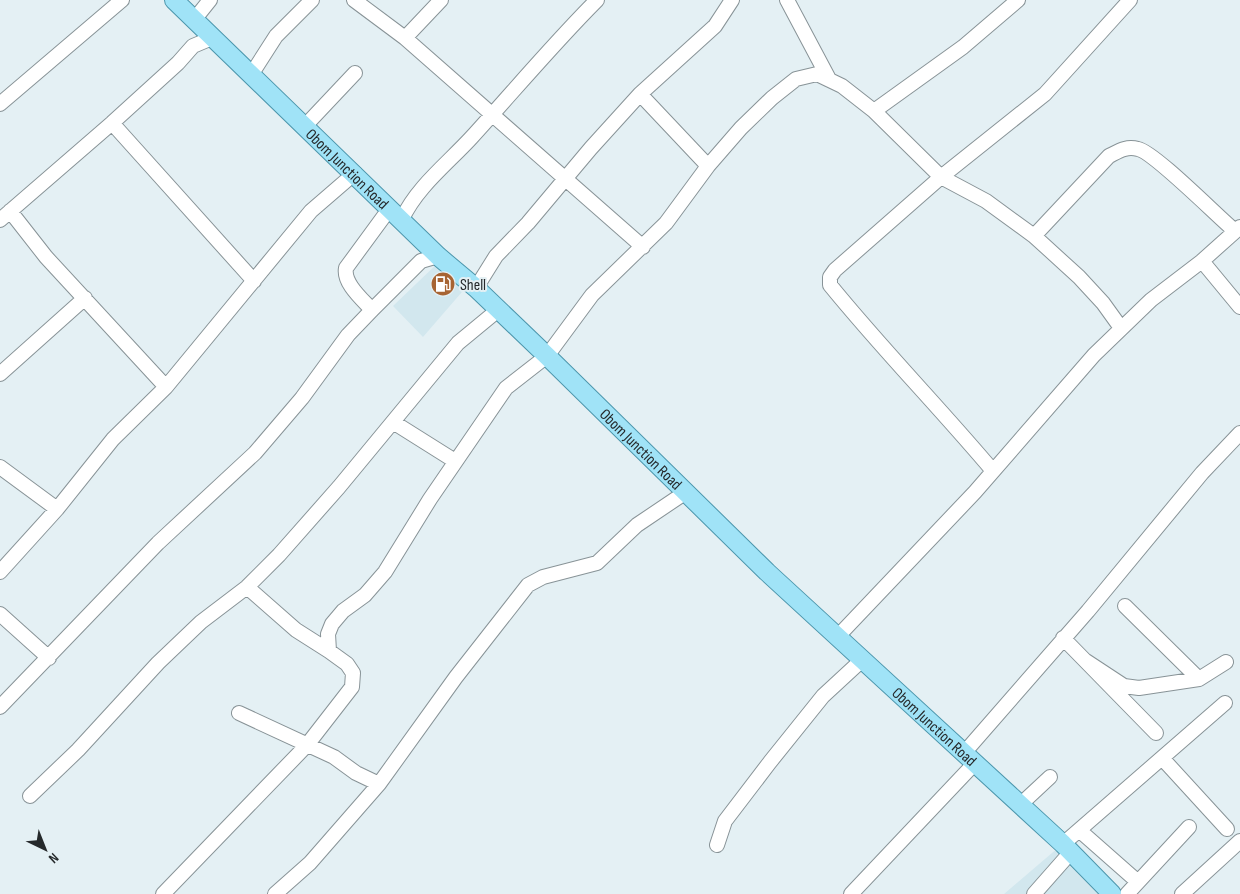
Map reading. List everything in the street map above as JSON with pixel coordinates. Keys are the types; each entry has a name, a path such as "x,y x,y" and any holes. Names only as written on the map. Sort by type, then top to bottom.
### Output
{"main road":[{"name":"Obom Junction Road","path":"174,0 355,173 438,256 476,288 547,356 842,642 970,758 1114,894"}],"street":[{"path":"0,104 122,0"},
{"path":"194,20 210,0"},
{"path":"251,75 276,36 312,0"},
{"path":"354,0 405,38 643,247"},
{"path":"405,38 441,0"},
{"path":"372,310 348,282 345,274 346,268 597,0"},
{"path":"476,288 496,256 528,223 640,94 715,26 732,0"},
{"path":"787,0 829,80"},
{"path":"874,110 963,47 1018,0"},
{"path":"993,471 916,381 863,326 830,285 830,276 941,177 1045,94 1130,0"},
{"path":"166,387 85,298 5,216 112,124 178,63 193,46 212,38"},
{"path":"305,126 355,73"},
{"path":"329,651 328,634 332,624 343,611 364,595 385,572 455,461 506,388 547,356 592,295 643,247 676,210 708,166 772,98 796,79 817,74 842,86 874,110 941,177 986,201 1034,236 1079,277 1121,328"},
{"path":"640,94 708,166"},
{"path":"112,124 254,281"},
{"path":"842,642 842,632 852,620 993,471 1054,399 1121,328 1173,281 1202,261 1237,229 1155,159 1140,149 1125,148 1109,156 1034,236"},
{"path":"0,572 56,509 112,439 166,387 311,211 355,173"},
{"path":"0,707 158,542 255,453 302,398 348,335 372,310 421,261 438,256"},
{"path":"1202,261 1240,308"},
{"path":"0,374 85,298"},
{"path":"30,796 78,750 158,663 201,622 247,586 312,518 458,343 498,310"},
{"path":"393,422 455,461"},
{"path":"851,894 970,758 1063,638 1190,486 1240,433"},
{"path":"0,467 56,509"},
{"path":"275,894 310,864 379,784 456,677 528,585 543,576 597,563 636,525 686,492"},
{"path":"163,894 307,745 352,687 354,680 347,664 296,630 247,586"},
{"path":"1125,606 1199,679"},
{"path":"0,614 48,658"},
{"path":"1063,638 1156,734"},
{"path":"717,845 725,821 770,762 823,696 862,660"},
{"path":"1086,661 1124,686 1132,688 1199,679 1226,662"},
{"path":"1034,894 1079,830 1225,703"},
{"path":"239,713 334,756 356,773 379,784"},
{"path":"1162,758 1227,830"},
{"path":"1020,805 1050,777"},
{"path":"1114,894 1138,882 1189,827"},
{"path":"1079,830 1138,882"},
{"path":"1182,894 1240,841"}],"shaded area":[{"path":"441,260 468,285 423,337 393,306"},
{"path":"1059,847 1104,894 1004,894"}],"place":[{"name":"Shell","path":"443,284"}]}
